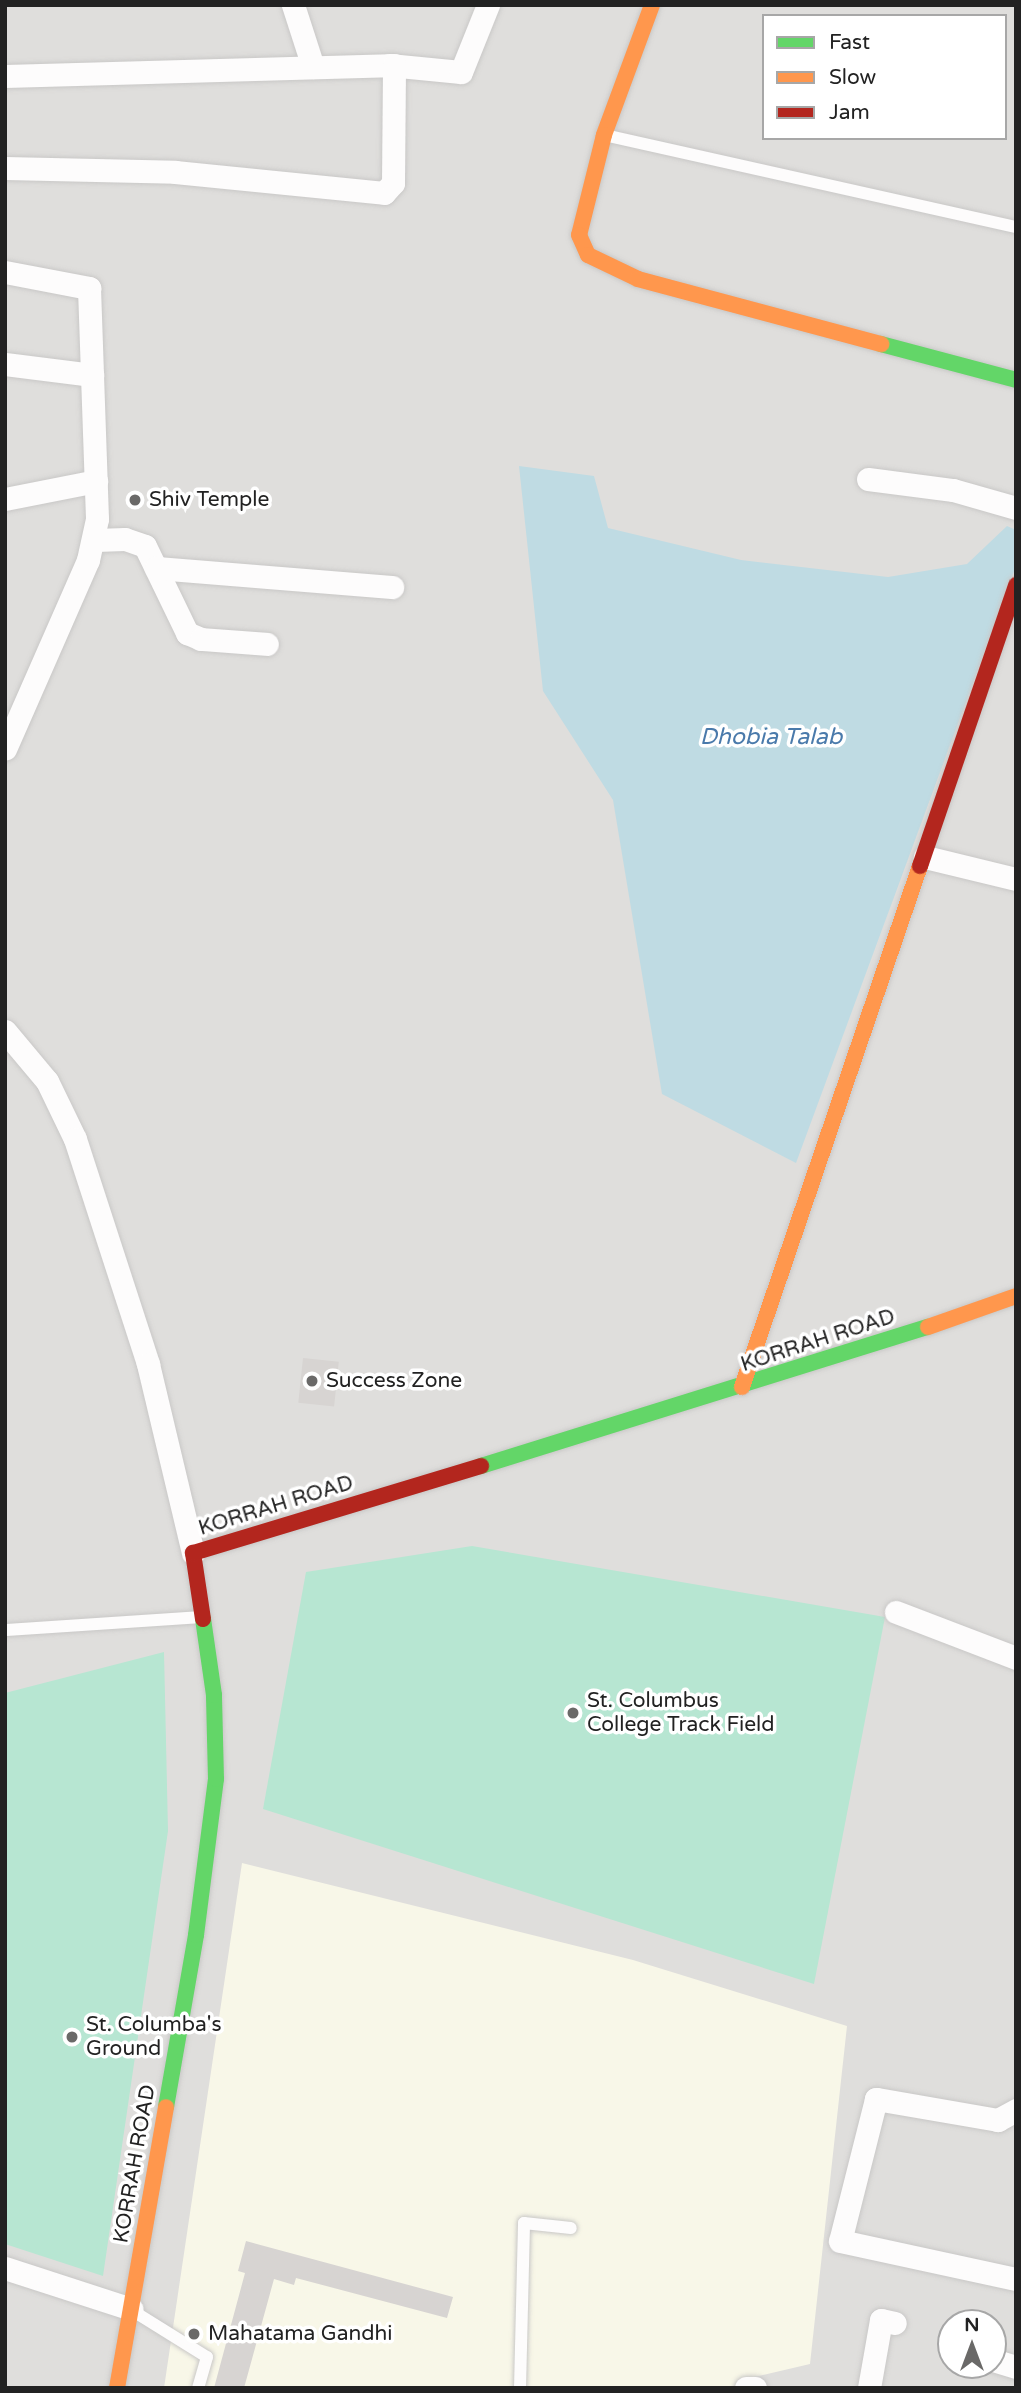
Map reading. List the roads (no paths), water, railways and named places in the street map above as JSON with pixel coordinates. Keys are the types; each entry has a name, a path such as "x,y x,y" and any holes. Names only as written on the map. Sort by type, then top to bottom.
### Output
{"main road":[{"path":"652,5 604,135 579,234 588,255 638,279 1016,380"},
{"path":"743,1387 1016,585"},
{"name":"KORRAH ROAD","path":"117,2388 196,1935 216,1779 214,1695 205,1616 193,1553 743,1387 1016,1296"}],"street":[{"path":"293,5 313,67"},
{"path":"5,76 394,65 461,72 488,5"},
{"path":"5,168 175,172 384,193 393,183 394,65"},
{"path":"5,272 89,288 96,481 95,540 5,749"},
{"path":"5,363 92,376"},
{"path":"868,479 953,490 1016,508"},
{"path":"5,499 96,481"},
{"path":"95,540 139,542 156,568 187,634 201,639 268,644"},
{"path":"156,568 392,587"},
{"path":"925,857 1016,879"},
{"path":"5,1031 47,1081 75,1139 148,1364 193,1553"},
{"path":"897,1612 1016,1658"},
{"path":"1016,2110 998,2120 876,2099 840,2241 1016,2279"},
{"path":"5,2268 131,2309"},
{"path":"869,2388 881,2320 895,2323"},
{"path":"746,2388 755,2388"}],"lane":[{"path":"604,135 1016,227"},
{"path":"5,1630 205,1616"},
{"path":"520,2388 524,2223 570,2228"},
{"path":"131,2309 206,2357 198,2388"}],"water":[{"name":"Dhobia Talab","path":"519,466 594,476 608,528 741,560 888,577 967,564 1007,526 1016,530 1016,566 796,1163 662,1094 613,800 543,691"}],"place":[{"name":"Shiv Temple","path":"135,500"},
{"name":"Success Zone","path":"312,1381"},
{"name":"St. Columbus College Track Field","path":"573,1713"},
{"name":"St. Columba's Ground","path":"72,2037"},
{"name":"Mahatama Gandhi","path":"194,2334"}]}
